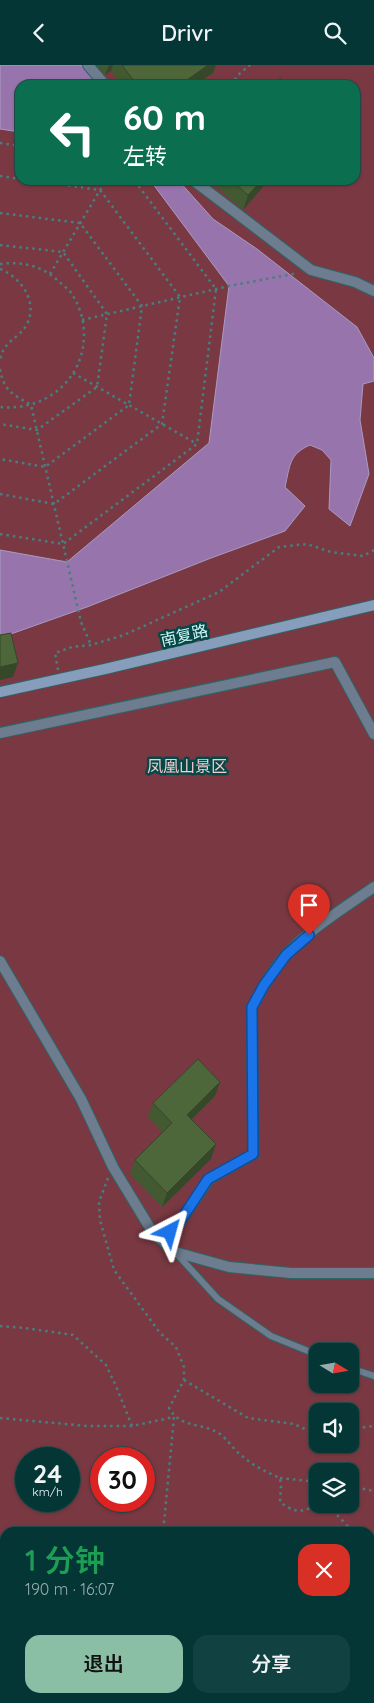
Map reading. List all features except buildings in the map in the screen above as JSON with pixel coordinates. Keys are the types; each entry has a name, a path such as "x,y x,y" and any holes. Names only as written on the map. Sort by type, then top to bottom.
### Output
{"street":[{"path":"88,65 101,80"},
{"path":"199,185 311,271 355,282 374,291"},
{"name":"南复路","path":"0,691 60,679 374,605"},
{"path":"0,733 336,661 374,734"},
{"path":"162,1240 179,1223 208,1179 253,1154 252,1007 264,985 286,955 320,924 374,887"},
{"path":"0,961 81,1099 113,1167 153,1233 175,1252 229,1267 291,1273 374,1273"}],"lane":[{"path":"175,1252 218,1299 271,1336 309,1351"},
{"path":"359,1371 374,1376"}],"path":[{"path":"234,80 250,65"},
{"path":"0,143 15,145"},
{"path":"0,176 15,178"},
{"path":"0,494 54,504 162,424 180,297 100,190 65,185"},
{"path":"50,274 103,185"},
{"path":"0,534 63,544 197,444 216,289 138,185"},
{"path":"0,213 80,223 142,306 129,405 45,467 0,459"},
{"path":"0,245 63,252 107,314 97,387 37,430 0,424"},
{"path":"0,264 22,263 36,267 50,274 69,291 76,302 82,319 84,344 80,360 73,373 54,394 31,405 15,408 0,407"},
{"path":"0,269 14,276 26,290 30,311 25,327 4,348 0,360"},
{"path":"82,319 229,286 311,271"},
{"path":"0,369 5,387 13,395 31,405 80,622 91,645"},
{"path":"73,373 197,444"},
{"path":"60,679 55,653 72,647 91,645 124,635 219,592 279,547 307,544 330,552 363,556 374,550"},
{"path":"113,1167 99,1202 100,1220 114,1270 160,1333 176,1347 184,1367 184,1380 169,1409 174,1417 187,1424 204,1427 220,1434 248,1461 262,1470 280,1478 309,1481"},
{"path":"0,1326 73,1335 106,1365 132,1426"},
{"path":"184,1380 248,1418 294,1425 309,1431"},
{"path":"0,1418 87,1426 132,1426 174,1417"},
{"path":"164,1527 174,1417"},
{"path":"359,1428 374,1425"},
{"path":"280,1478 280,1503 285,1507 291,1511 301,1512 314,1507 327,1509 348,1527"},
{"path":"359,1488 374,1491"}],"green space":[{"name":"凤凰山景区","path":"0,65 374,65 374,1527 0,1527"}],"shaded area":[{"path":"0,65 82,65 93,80 15,80 15,131 0,129"},
{"path":"154,185 182,185 213,219 257,249 357,327 374,358 374,381 363,384 360,420 369,474 350,526 329,509 331,460 322,450 310,445 298,452 290,467 285,487 305,506 285,531 87,607 8,635 0,636 0,550 67,562 209,443 229,286"}],"route":[{"path":"170,1232 179,1223 208,1179 253,1154 252,1007 264,985 286,955 309,935"}]}
